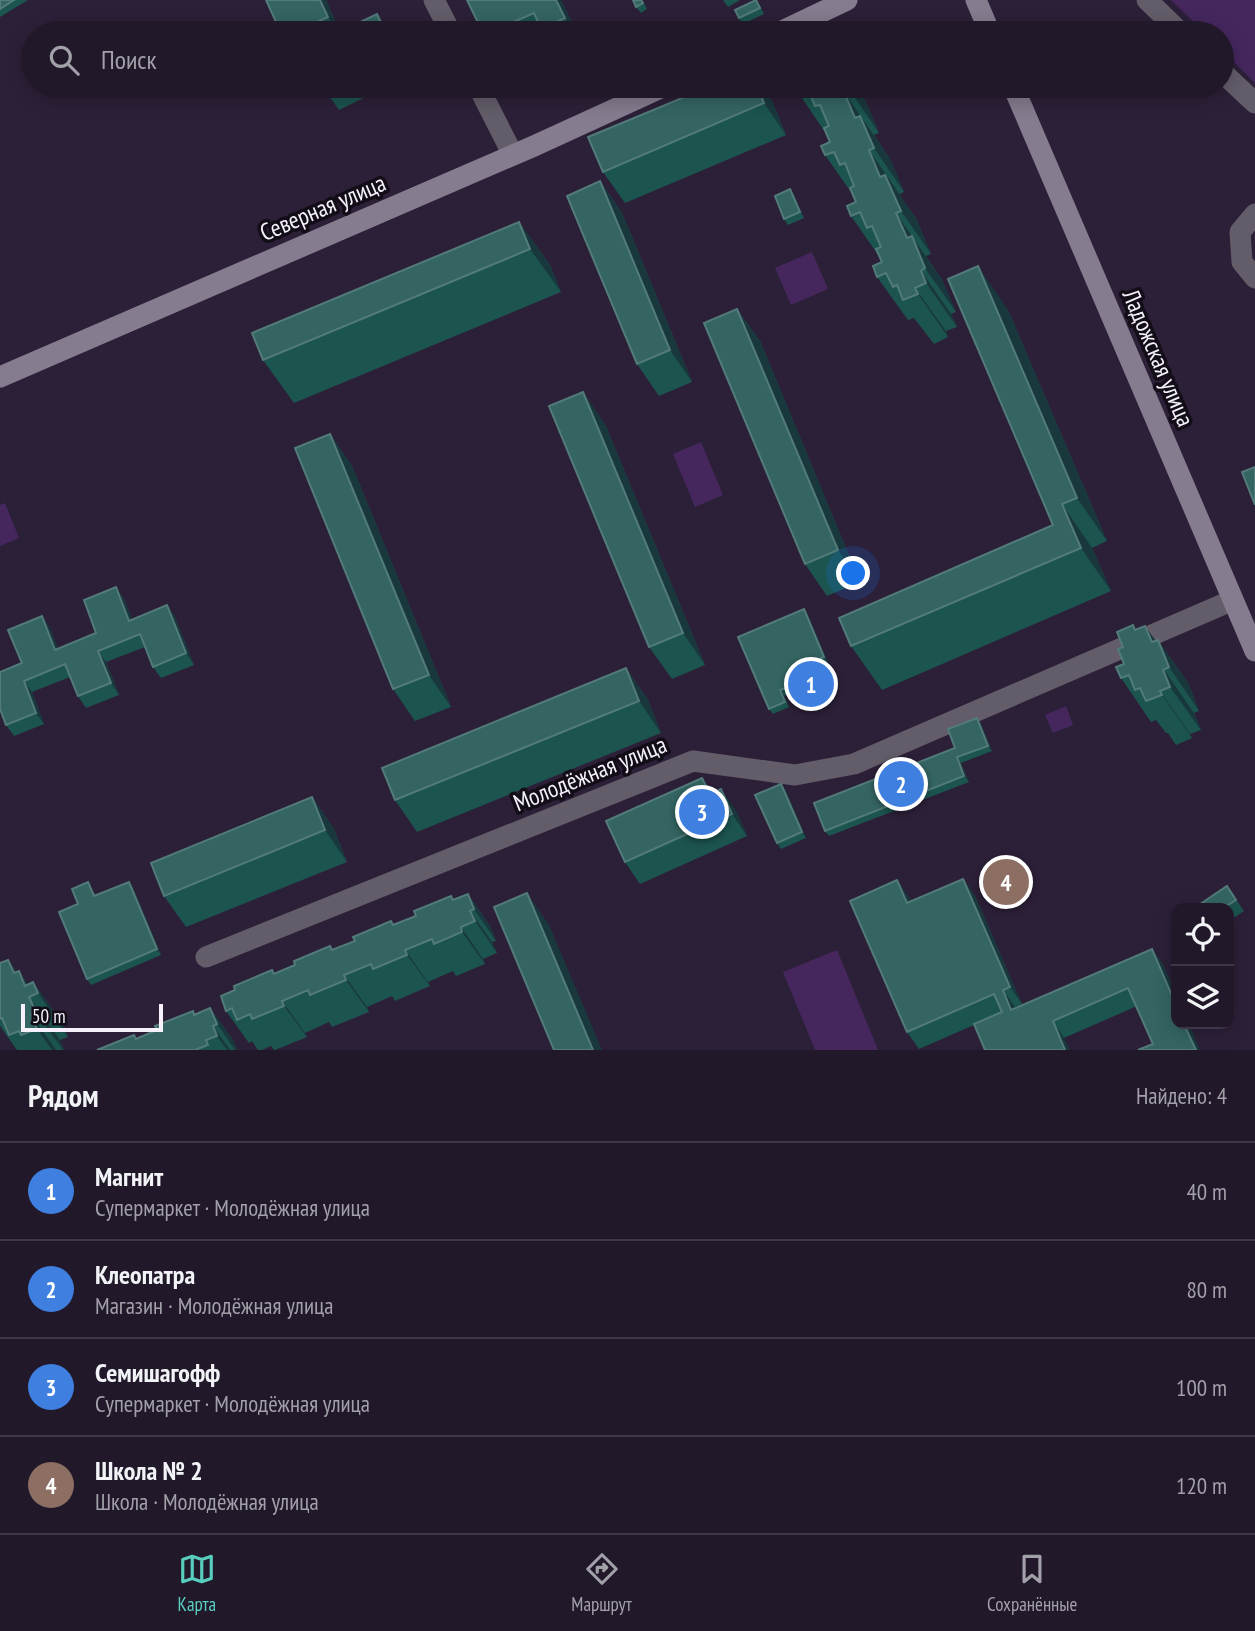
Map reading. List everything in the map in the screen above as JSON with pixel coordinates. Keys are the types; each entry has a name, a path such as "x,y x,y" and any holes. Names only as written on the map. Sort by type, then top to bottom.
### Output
{"street":[{"path":"433,0 444,21"},
{"path":"803,21 848,0"},
{"path":"976,0 985,21"},
{"path":"1147,0 1169,21"},
{"path":"1234,83 1255,103"},
{"path":"484,98 513,155"},
{"name":"Северная улица","path":"0,377 639,98"},
{"name":"Ладожская улица","path":"1018,98 1255,651"},
{"path":"1255,214 1240,232 1242,262 1255,278"},
{"name":"Молодёжная улица","path":"205,957 693,761 795,775 854,764 1233,600"}],"shaded area":[{"path":"1171,0 1255,0 1255,83 1234,62 1234,21 1193,21"},
{"path":"812,252 828,289 791,305 775,268"},
{"path":"701,442 723,495 695,507 673,454"},
{"path":"5,503 19,538 0,546 0,505"},
{"path":"1066,706 1073,725 1053,733 1045,715"},
{"path":"837,950 878,1050 815,1050 783,972"}],"building":[{"path":"0,0 14,0 0,9"},
{"path":"266,0 320,0 328,17 319,21 276,21"},
{"path":"467,0 556,0 565,18 558,21 538,21 534,13 516,21 477,21"},
{"path":"633,0 641,0 643,3 636,7"},
{"path":"756,0 760,8 739,18 735,10"},
{"path":"377,14 380,21 362,21"},
{"path":"682,98 762,98 764,103 603,172 588,137"},
{"path":"812,98 847,98 855,118 860,116 874,148 869,150 880,177 885,175 901,211 896,213 907,238 912,236 925,268 921,271 926,283 915,288 918,294 903,300 897,285 893,287 886,273 877,277 873,266 882,262 876,249 881,247 872,226 867,228 860,212 851,216 847,206 856,202 850,188 854,186 845,163 840,165 834,152 825,155 821,146 830,142 824,128 829,126 820,105 815,106"},
{"path":"600,181 670,350 637,364 567,196"},
{"path":"790,189 800,212 784,219 775,196"},
{"path":"519,222 530,249 263,360 252,333"},
{"path":"978,266 1077,498 1062,504 1081,548 851,646 839,618 1053,525 948,279"},
{"path":"737,309 838,550 805,564 704,323"},
{"path":"583,392 683,633 649,647 549,406"},
{"path":"330,434 429,675 393,689 295,448"},
{"path":"1255,467 1255,505 1242,472"},
{"path":"116,587 129,621 167,605 186,653 153,667 140,634 98,651 111,683 78,696 65,664 24,681 36,713 6,725 0,709 0,672 22,663 8,630 42,616 55,650 96,633 84,600"},
{"path":"804,609 824,657 808,664 815,681 798,688 790,686 780,690 785,702 769,709 738,637"},
{"path":"1133,625 1135,630 1145,626 1152,642 1158,640 1169,667 1163,670 1170,687 1160,691 1162,695 1146,701 1140,688 1135,690 1129,675 1121,678 1116,667 1124,664 1118,649 1123,647 1117,632"},
{"path":"626,668 639,701 395,800 382,768"},
{"path":"977,718 988,746 957,757 964,776 825,831 814,803 955,748 948,729"},
{"path":"702,778 710,794 721,789 732,814 625,862 606,821"},
{"path":"781,784 802,832 777,843 755,795"},
{"path":"312,797 325,830 164,896 151,863"},
{"path":"963,879 1010,987 1003,990 1011,1010 1152,949 1171,993 1171,1029 1186,1029 1196,1050 1138,1050 1153,1044 1128,988 1053,1021 1065,1050 985,1050 974,1024 1002,1012 994,994 907,1032 850,901 897,880 907,903"},
{"path":"88,882 94,896 129,882 157,949 87,979 59,912 78,904 72,889"},
{"path":"1227,886 1236,900 1231,903 1202,903"},
{"path":"527,893 593,1050 554,1050 494,907"},
{"path":"468,894 474,909 470,911 475,921 461,927 462,932 434,944 432,939 405,950 407,955 373,969 371,964 344,975 346,980 310,995 308,990 282,1001 284,1006 252,1019 250,1014 237,1020 232,1008 226,1011 221,996 235,990 234,986 272,970 274,974 295,965 294,961 330,946 332,950 355,941 353,937 391,921 393,925 416,916 414,911 451,896 453,900"},
{"path":"8,960 14,973 19,971 25,986 33,982 38,993 29,997 36,1012 31,1014 37,1029 21,1035 19,1031 9,1035 2,1018 0,1019 0,963"},
{"path":"210,1008 217,1024 213,1026 217,1036 206,1040 208,1045 195,1050 97,1050 134,1035 136,1039 157,1030 155,1026 193,1011 194,1015"}],"place":[{"name":"Магнит","path":"811,684"},
{"name":"Клеопатра","path":"901,784"},
{"name":"Семишагофф","path":"702,812"},
{"name":"Школа № 2","path":"1006,882"}]}
